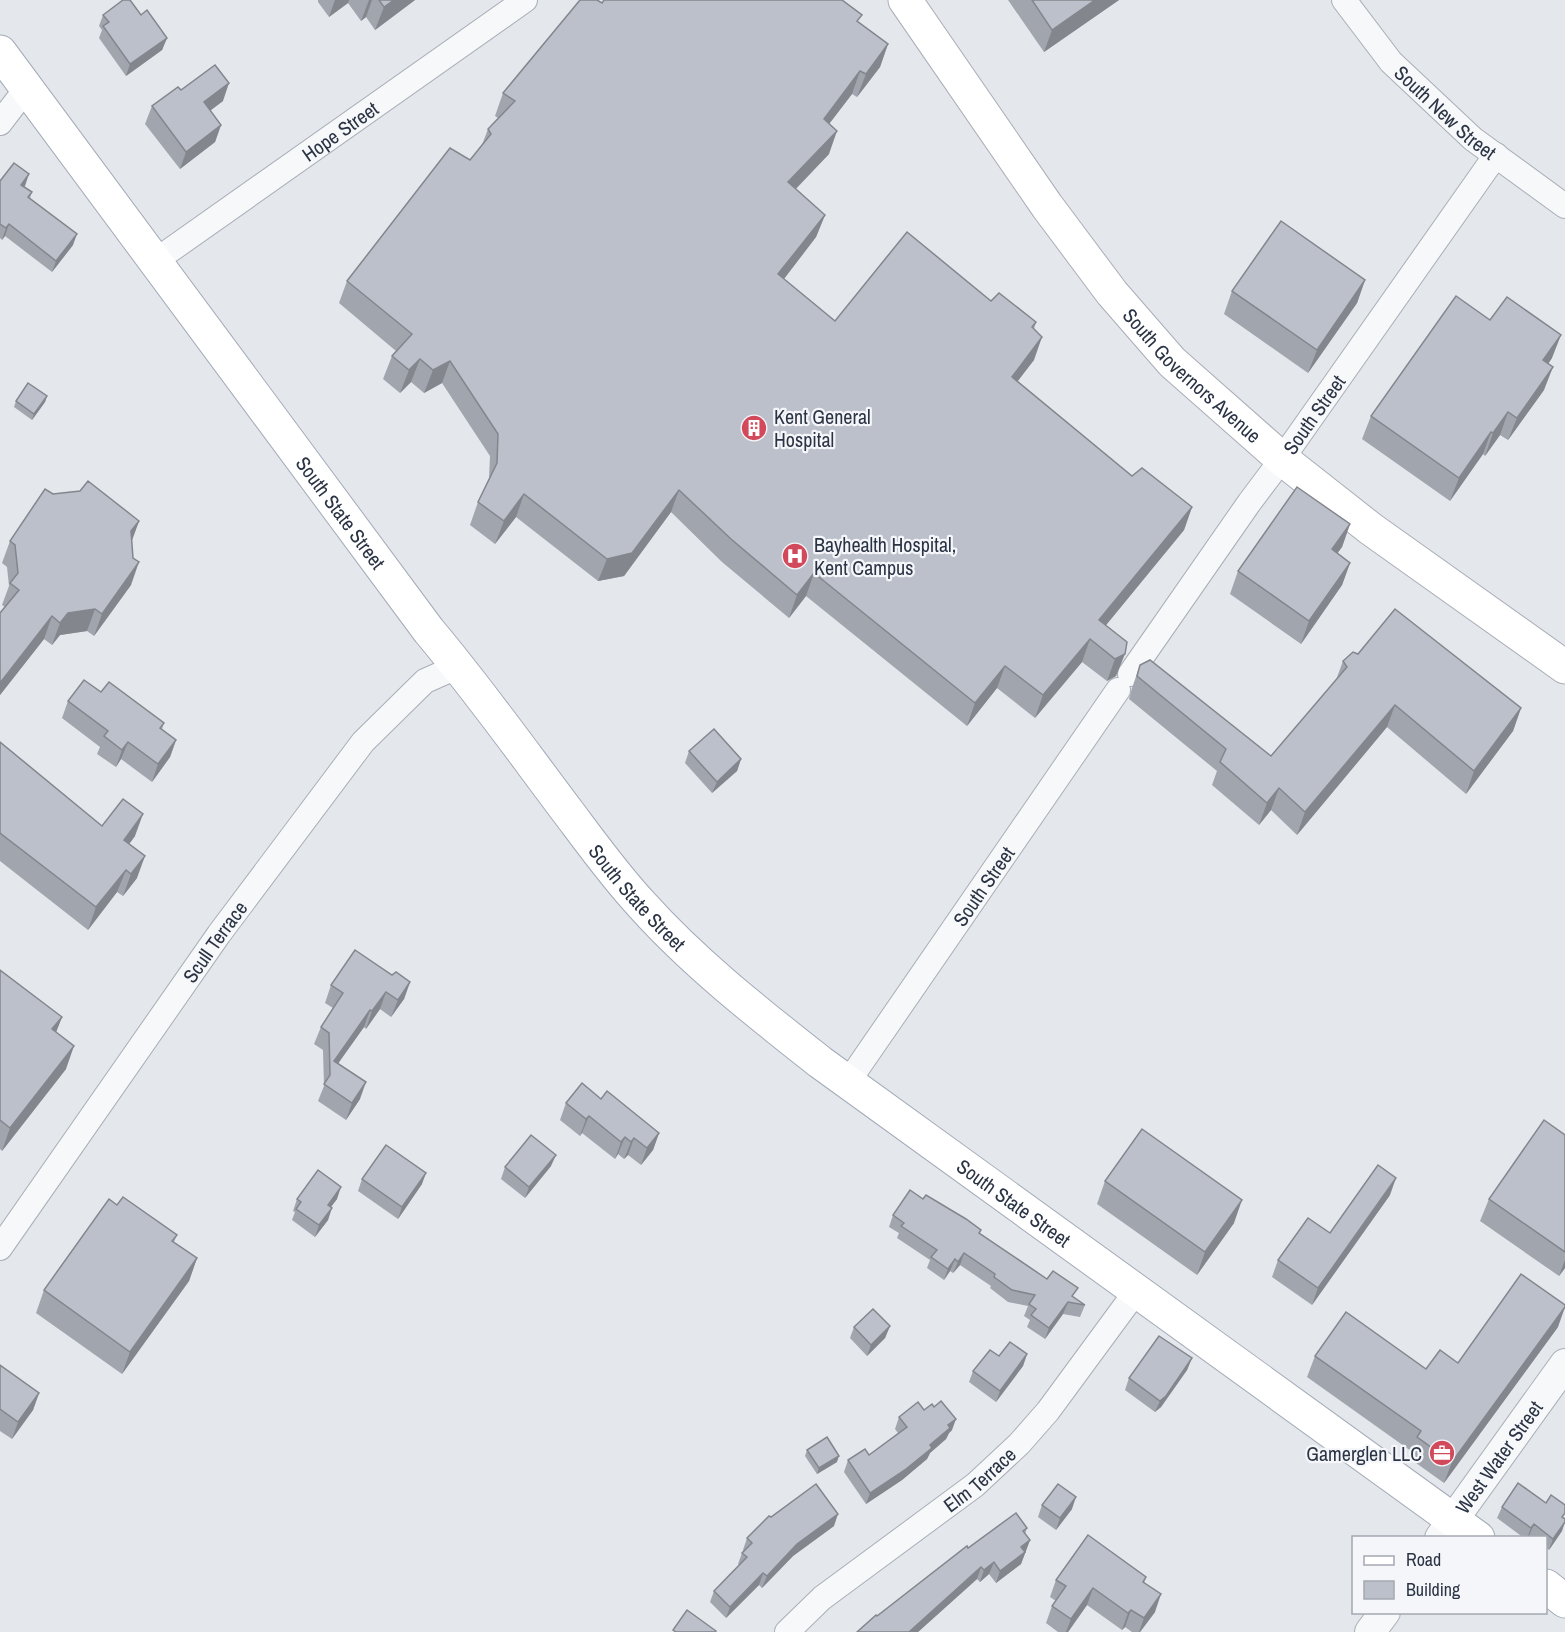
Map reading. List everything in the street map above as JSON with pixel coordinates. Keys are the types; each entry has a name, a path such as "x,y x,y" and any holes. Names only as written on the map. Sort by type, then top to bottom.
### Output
{"main road":[{"name":"South Governors Avenue","path":"905,0 1047,206 1112,293 1172,362 1282,459 1371,529 1565,668"},
{"name":"South State Street","path":"0,52 429,631 459,666 612,871 676,941 740,999 848,1082 1137,1290 1457,1532"},
{"path":"1547,1588 1565,1601"}],"street":[{"name":"Hope Street","path":"155,261 497,8 525,0"},
{"name":"South New Street","path":"1344,0 1391,62 1473,139 1565,206"},
{"path":"0,123 26,89"},
{"name":"South Street","path":"848,1082 1249,503 1496,155"},
{"name":"Scull Terrace","path":"0,1248 219,934 363,742 425,681 459,666"},
{"name":"Elm Terrace","path":"787,1632 822,1598 975,1485 1019,1444 1048,1411 1137,1290"},
{"name":"West Water Street","path":"1457,1532 1565,1365"},
{"path":"1370,1632 1384,1614"}],"building":[{"path":"123,0 130,0 141,15 147,10 167,38 130,64 103,26 109,22 103,15"},
{"path":"379,0 394,0 384,7"},
{"name":"Kent General Hospital","path":"580,0 597,0 602,3 604,0 842,0 862,15 857,21 888,44 866,74 860,71 824,119 837,131 788,182 825,215 778,274 835,321 907,232 991,301 999,293 1036,322 1032,327 1042,337 1012,377 1132,476 1142,468 1192,507 1099,620 1127,642 1125,654 1115,659 1090,639 1043,695 1005,666 975,703 814,573 797,595 731,539 679,490 632,553 607,559 524,494 504,521 478,502 497,463 498,434 450,361 433,370 420,359 409,370 392,356 412,334 347,281 450,148 470,160 491,134 488,129 515,101 503,93"},
{"path":"1032,0 1095,0 1052,30"},
{"path":"215,65 229,83 204,102 221,125 186,152 152,106 178,87 181,90"},
{"path":"14,163 29,174 21,185 32,192 28,197 77,234 56,261 9,224 6,228 0,224 0,181"},
{"path":"1281,221 1365,280 1317,350 1232,291"},
{"path":"1456,296 1490,320 1507,297 1561,335 1543,360 1553,367 1517,418 1508,412 1459,478 1371,416"},
{"path":"28,383 47,396 34,414 16,401"},
{"path":"88,481 139,521 131,531 133,558 139,562 102,614 95,609 68,613 60,623 52,616 0,683 0,613 19,590 10,583 18,573 15,545 10,541 45,489 53,494 80,491"},
{"path":"1297,487 1350,524 1332,549 1350,563 1309,621 1238,571"},
{"path":"1395,609 1521,708 1474,771 1395,705 1305,812 1279,788 1267,803 1220,762 1226,749 1137,676 1140,665 1150,660 1271,756 1347,667 1343,661 1353,652 1358,654"},
{"path":"84,680 101,692 109,682 164,723 160,728 176,740 158,764 128,742 122,750 104,736 108,731 68,701"},
{"path":"714,729 741,759 717,782 689,751"},
{"path":"0,742 102,826 123,799 143,814 124,840 145,856 131,874 126,870 96,907 0,833"},
{"path":"355,950 392,975 396,972 410,982 398,1000 386,992 372,1011 370,1010 334,1061 366,1082 352,1103 324,1084 330,1075 329,1033 321,1027 343,993 331,985"},
{"path":"0,970 62,1017 52,1029 74,1046 10,1128 0,1120"},
{"path":"582,1083 601,1099 607,1091 659,1133 647,1148 634,1138 631,1142 625,1137 621,1142 589,1116 586,1119 566,1103"},
{"path":"1544,1120 1565,1135 1565,1252 1489,1199"},
{"path":"1142,1129 1242,1200 1205,1252 1105,1181"},
{"path":"531,1135 556,1155 529,1187 505,1167"},
{"path":"386,1145 426,1173 402,1207 362,1179"},
{"path":"1378,1165 1396,1178 1318,1288 1278,1260 1308,1218 1330,1233"},
{"path":"318,1170 341,1187 328,1205 332,1208 319,1225 296,1209 301,1202 297,1199"},
{"path":"910,1190 923,1199 926,1195 966,1219 981,1230 979,1233 1047,1279 1053,1271 1078,1288 1072,1296 1085,1305 1068,1302 1049,1328 1031,1315 1036,1309 1029,1304 1035,1295 1012,1290 994,1277 995,1274 964,1253 958,1262 955,1259 948,1269 931,1257 937,1250 901,1226 904,1223 893,1215"},
{"path":"123,1197 177,1235 172,1241 197,1258 130,1352 44,1290 109,1199 117,1205"},
{"path":"1521,1274 1565,1307 1452,1462 1417,1437 1421,1431 1315,1356 1346,1312 1426,1369 1440,1350 1458,1363"},
{"path":"873,1309 890,1326 871,1345 854,1327"},
{"path":"1159,1336 1192,1358 1166,1396 1160,1401 1129,1378"},
{"path":"1010,1342 1027,1354 1000,1391 973,1371 990,1350 999,1356"},
{"path":"0,1365 39,1393 18,1422 0,1409"},
{"path":"941,1401 956,1419 948,1425 950,1428 930,1445 932,1448 870,1493 848,1460 865,1449 869,1455 907,1427 899,1417 918,1402 924,1410 932,1404 934,1407"},
{"path":"827,1437 839,1456 819,1468 807,1450"},
{"path":"1518,1483 1546,1503 1551,1495 1565,1505 1565,1513 1562,1517 1565,1522 1553,1539 1534,1524 1531,1528 1502,1507"},
{"path":"816,1484 838,1514 797,1544 767,1576 763,1573 730,1607 714,1591 747,1557 742,1553 752,1543 747,1538 769,1516 771,1517"},
{"path":"1058,1484 1076,1497 1060,1518 1042,1505"},
{"path":"1016,1513 1027,1528 1023,1531 1030,1540 1021,1547 1025,1552 1000,1571 994,1562 984,1570 981,1567 909,1632 857,1632 967,1546 968,1548"},
{"path":"1088,1535 1146,1577 1143,1582 1161,1594 1144,1618 1131,1610 1128,1613 1093,1588 1071,1619 1052,1606 1066,1586 1056,1580"},
{"path":"687,1610 716,1631 676,1632 673,1630"}],"place":[{"name":"Kent General Hospital","path":"754,428"},
{"name":"Bayhealth Hospital, Kent Campus","path":"795,556"},
{"name":"Gamerglen LLC","path":"1442,1453"}]}
